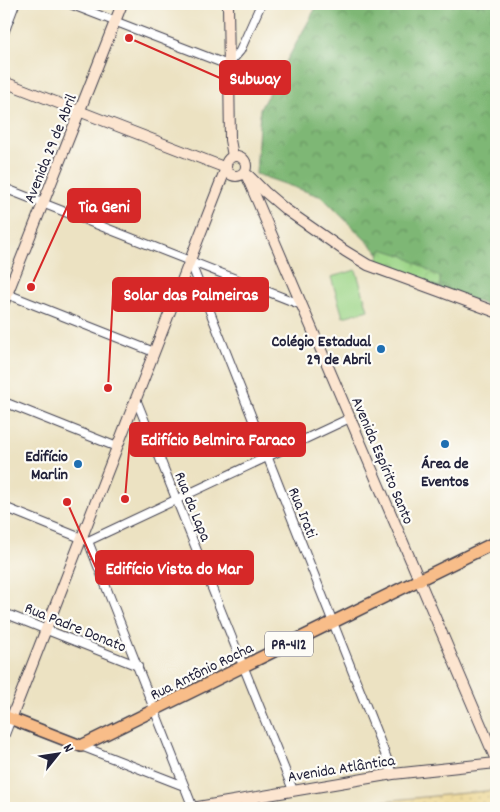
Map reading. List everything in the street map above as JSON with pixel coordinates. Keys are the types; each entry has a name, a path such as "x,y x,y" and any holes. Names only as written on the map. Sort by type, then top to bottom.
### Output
{"main road":[{"name":"Avenida 29 de Abril","path":"5,296 122,4"},
{"path":"228,4 230,140 233,156"},
{"path":"4,82 226,168 230,174 236,176 245,172"},
{"path":"81,746 7,718 85,539 117,447 227,162 233,156 240,156 246,166 245,172"},
{"path":"245,172 285,209 361,261 400,278 496,312"},
{"name":"Avenida Espírito Santo","path":"245,172 496,761"},
{"name":"Rua Antônio Rocha","path":"81,746 496,542"},
{"name":"Avenida Atlântica","path":"192,808 392,774 496,761"}],"street":[{"path":"4,33 15,4"},
{"path":"70,4 228,65 247,76 269,85"},
{"path":"228,65 240,51 261,4"},
{"path":"4,188 302,305"},
{"name":"Rua Irati","path":"190,261 392,774"},
{"path":"5,296 154,352"},
{"name":"Rua da Lapa","path":"136,399 293,790"},
{"path":"4,402 117,447"},
{"path":"4,507 85,539 350,418"},
{"path":"85,539 138,666 192,808"},
{"name":"Rua Padre Donato","path":"4,613 138,666"},
{"path":"4,737 7,718"},
{"path":"81,746 184,786"}],"green space":[{"path":"318,4 496,4 496,308 402,276 322,197 256,174 260,109"},
{"path":"382,249 404,256 440,277 440,287 374,267"},
{"path":"356,270 368,310 343,317 331,277"}],"sand":[{"path":"496,790 496,808 311,808"}],"place":[{"name":"Subway","path":"129,38"},
{"name":"Tia Geni","path":"31,287"},
{"name":"Colégio Estadual 29 de Abril","path":"381,349"},
{"name":"Solar das Palmeiras","path":"108,388"},
{"name":"Área de Eventos","path":"445,444"},
{"name":"Edifício Marlin","path":"78,464"},
{"name":"Edifício Belmira Faraco","path":"125,499"},
{"name":"Edifício Vista do Mar","path":"67,502"}]}
